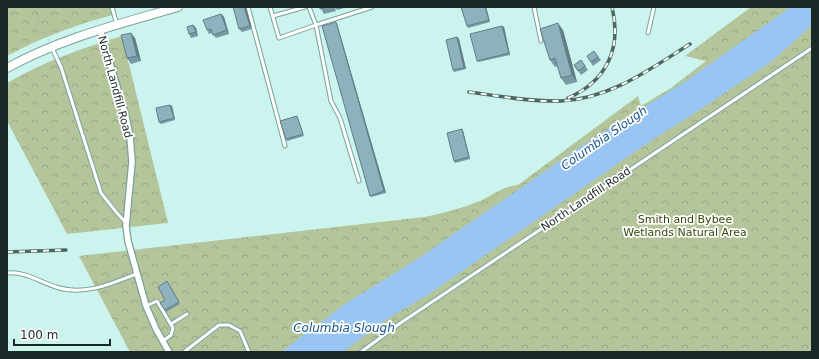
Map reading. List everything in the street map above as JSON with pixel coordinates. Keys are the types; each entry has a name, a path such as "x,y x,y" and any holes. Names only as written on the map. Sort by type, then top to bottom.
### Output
{"main road":[{"path":"7,68 51,47 100,30 178,7"}],"street":[{"name":"North Landfill Road","path":"100,30 126,117 130,136 132,162 126,223 128,241 146,306 169,352"}],"lane":[{"path":"112,7 117,25"},
{"path":"248,7 285,146"},
{"path":"270,7 279,38 372,7"},
{"path":"273,16 305,7"},
{"path":"309,7 316,25 331,101 340,118 359,181"},
{"path":"534,7 541,40"},
{"path":"648,33 654,7"},
{"path":"51,47 61,67 101,193 116,213 126,223"},
{"name":"North Landfill Road","path":"361,352 406,319 812,48"},
{"path":"7,273 22,273 56,287 71,290 88,289 107,285 136,274"},
{"path":"146,306 157,301 173,328 171,335 163,341"},
{"path":"171,324 187,314"},
{"path":"184,352 219,325 229,325 240,331 249,352"}],"path":[{"path":"34,7 51,47"}],"green space":[{"path":"7,7 115,7 116,14 60,32 7,56"},
{"name":"Smith and Bybee Wetlands Natural Area","path":"751,7 812,7 812,352 130,352 79,256 425,217 473,204 503,189 518,185 638,96 641,106 671,88 706,61 685,56"},
{"path":"122,36 168,223 67,234 7,121 7,83 35,68 63,56"}],"water":[{"name":"Columbia Slough","path":"791,7 812,7 812,25 772,61 652,140 429,294 384,321 343,352 281,352 348,302 416,260 586,143 686,81"}],"building":[{"path":"233,7 244,7 250,26 239,29"},
{"path":"461,7 485,7 489,20 467,26"},
{"path":"221,14 227,30 213,35 211,29 207,30 203,20"},
{"path":"336,22 384,191 370,196 322,26"},
{"path":"558,23 572,75 561,78 555,58 550,60 540,29"},
{"path":"193,25 196,32 189,34 187,27"},
{"path":"502,26 509,53 477,61 470,34"},
{"path":"131,33 137,56 127,58 121,35"},
{"path":"457,37 464,68 453,70 446,40"},
{"path":"594,51 598,57 591,62 587,56"},
{"path":"581,60 585,66 578,71 574,65"},
{"path":"170,105 174,118 159,122 156,108"},
{"path":"297,116 303,134 286,139 280,121"},
{"path":"462,129 469,157 454,161 447,133"},
{"path":"167,281 179,302 165,310 160,303 165,300 158,287"}],"railway":[{"path":"568,98 593,82 602,73 608,62 613,49 615,36 615,22 612,7"},
{"path":"469,92 538,101 579,99 613,89 645,72 690,44"},
{"path":"7,252 66,250"}]}
